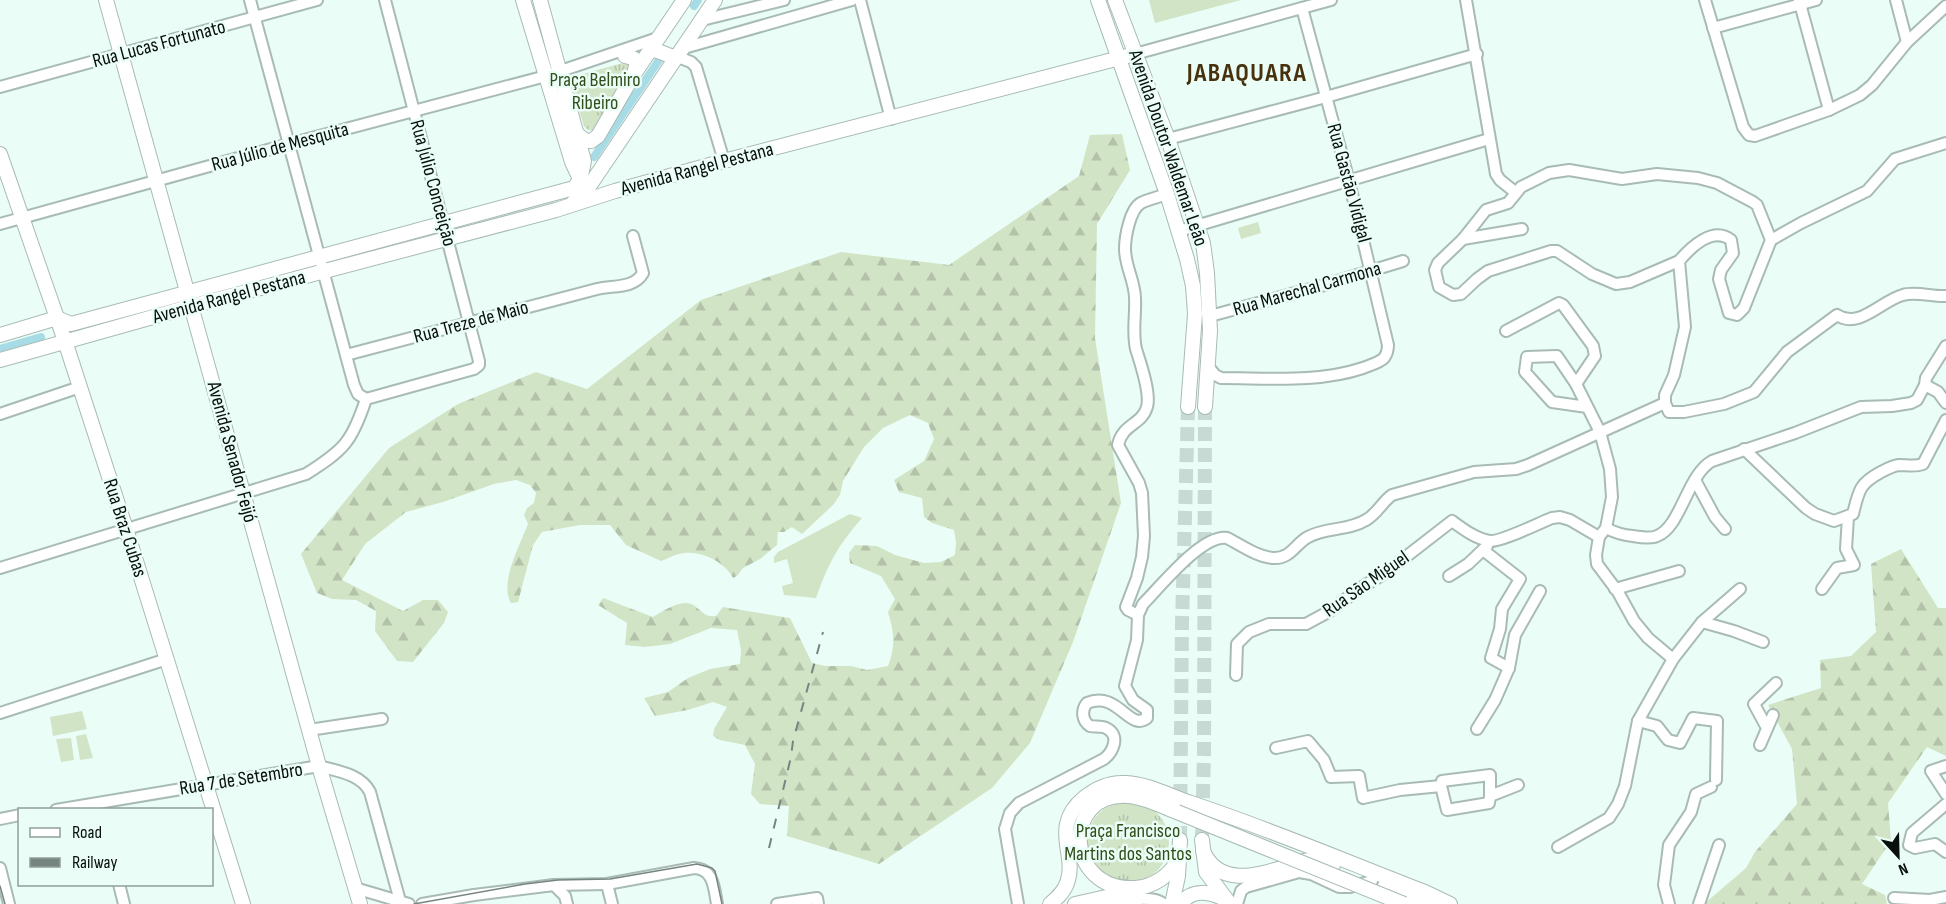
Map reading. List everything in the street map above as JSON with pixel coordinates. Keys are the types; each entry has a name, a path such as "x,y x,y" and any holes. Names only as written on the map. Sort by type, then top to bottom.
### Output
{"main road":[{"name":"Avenida Senador Feijó","path":"106,0 319,766 360,904"},
{"path":"523,0 572,162 584,181 599,191 615,191"},
{"path":"540,0 578,134 584,161 584,181"},
{"path":"563,208 575,201 584,181 681,52 715,0"},
{"name":"Avenida Doutor Waldemar Leão","path":"1098,0 1167,194 1193,286 1195,314 1188,407"},
{"name":"Avenida Doutor Waldemar Leão","path":"1115,0 1168,139 1197,224 1206,264 1210,316 1205,407"},
{"path":"578,134 586,141 596,138 679,5 697,14 702,20"},
{"path":"656,44 665,55 681,52"},
{"name":"Avenida Rangel Pestana","path":"0,360 192,306 563,208 724,161 1135,54"},
{"path":"625,56 637,62 634,74"},
{"name":"Rua Braz Cubas","path":"0,154 80,387 243,904"},
{"name":"Avenida Rangel Pestana","path":"57,318 71,324 444,223 584,181"},
{"path":"0,335 57,318"},
{"path":"1050,904 1061,894 1068,882 1066,832 1072,813 1083,798 1101,787 1123,783 1138,785 1178,805 1404,904"},
{"path":"1143,887 1116,886 1096,876 1083,858 1079,840 1082,824 1096,806 1119,796 1137,797 1224,814 1425,892 1450,904"},
{"path":"1172,904 1180,840"},
{"path":"1231,903 1207,875 1202,846 1206,858 1215,869 1229,875 1262,873 1306,860 1315,860 1428,904"},
{"path":"1075,904 1122,895 1143,887 1166,876 1179,859"},
{"path":"1180,904 1187,897 1201,892 1214,894 1231,903"}],"street":[{"path":"0,568 306,474 336,453 349,440 357,424 366,399 355,389 345,355 250,0"},
{"name":"Rua Lucas Fortunato","path":"0,87 317,0"},
{"name":"Rua Júlio Conceição","path":"366,399 474,369 479,365 385,0"},
{"path":"702,20 784,0"},
{"path":"724,161 700,75 681,52 852,0"},
{"path":"860,0 891,119"},
{"name":"Avenida Rangel Pestana","path":"1135,54 1331,0"},
{"path":"1466,0 1496,174 1515,192"},
{"path":"1705,0 1743,127 1749,135 1755,136 1848,102 1872,85 1907,42 1946,6"},
{"path":"1713,28 1800,2 1816,0"},
{"path":"1896,0 1907,42"},
{"path":"1800,2 1829,110"},
{"name":"Rua Gastão Vidigal","path":"1209,366 1215,375 1221,378 1324,378 1365,367 1384,358 1388,345 1372,271 1302,8"},
{"path":"561,74 656,44"},
{"path":"561,74 625,56 656,44"},
{"path":"1168,139 1477,54"},
{"name":"Rua Júlio de Mesquita","path":"0,224 289,144 546,76 561,74"},
{"path":"1179,231 1489,139"},
{"path":"1771,240 1757,206 1717,183 1698,178 1657,174 1622,178 1569,170 1549,173 1521,187 1508,203 1486,210 1435,270 1439,286 1452,295 1461,294 1488,271 1557,251 1592,274 1616,284 1630,282 1679,261 1702,240 1715,234 1726,236 1731,240 1733,254 1721,270 1719,279 1730,313 1737,315 1744,308 1771,240 1861,195 1874,184 1894,159 1946,144"},
{"path":"1137,615 1126,607 1142,557 1144,536 1142,493 1118,445 1120,435 1141,418 1148,405 1133,325 1136,299 1125,249 1133,210 1140,204 1167,194"},
{"path":"1463,239 1522,229"},
{"name":"Rua Treze de Maio","path":"345,355 597,289 632,284 639,280 643,273 633,236"},
{"name":"Rua Marechal Carmona","path":"1210,316 1403,261"},
{"path":"1679,261 1685,327 1674,375 1665,394 1665,403 1669,412 1684,412 1740,399 1754,392 1787,352 1837,315 1848,319 1857,318 1870,314 1903,295 1946,296"},
{"path":"1506,331 1559,303 1563,305 1593,346 1594,356 1576,384"},
{"path":"1449,576 1468,564 1491,541 1552,518 1560,517 1603,533 1657,537 1669,526 1705,465 1861,407 1911,403 1917,400 1926,378 1946,346"},
{"path":"1587,407 1552,402 1525,372 1527,357 1557,356 1576,384 1600,432 1610,469 1612,498 1596,555 1597,564 1634,621 1648,638 1673,659"},
{"path":"1925,385 1938,392 1946,403"},
{"path":"0,414 80,387"},
{"path":"1018,904 1005,829 1010,813 1016,806 1104,759 1113,751 1115,741 1111,732 1105,728 1090,726 1084,720 1083,711 1087,703 1102,700 1118,706 1134,721 1140,722 1147,718 1147,710 1133,700 1125,686 1137,640 1137,615 1143,604 1198,548 1220,537 1227,538 1264,557 1276,558 1289,555 1306,538 1321,531 1350,527 1365,520 1392,495 1474,472 1528,465 1665,403"},
{"path":"1822,589 1837,568 1854,565 1846,549 1850,515 1857,494 1865,481 1890,467 1923,464 1946,420"},
{"path":"1744,449 1815,514 1833,521 1850,515"},
{"path":"1695,480 1715,517 1725,529"},
{"name":"Rua São Miguel","path":"1236,675 1237,644 1250,632 1269,624 1306,624 1385,573 1452,522 1466,531 1491,541"},
{"path":"1483,550 1520,579 1502,609 1500,629 1491,658 1509,668"},
{"path":"1615,589 1679,571"},
{"path":"1558,848 1609,818 1625,786 1638,722 1673,659 1702,622 1740,589"},
{"path":"1477,729 1495,700 1509,668 1515,635 1540,591"},
{"path":"1702,622 1763,642"},
{"path":"0,713 166,659"},
{"path":"1767,728 1754,704 1776,683"},
{"path":"1760,745 1773,715"},
{"path":"1638,722 1657,726 1668,740 1680,743 1693,718 1718,721 1713,784 1696,794 1680,831 1673,836 1669,845 1664,885 1669,904"},
{"path":"309,730 382,719"},
{"path":"1276,748 1308,741 1324,760 1331,777 1359,776 1363,798 1396,791 1441,786"},
{"path":"319,766 352,776 367,785 404,902"},
{"name":"Rua 7 de Setembro","path":"77,808 319,766"},
{"path":"1946,766 1931,771 1946,794"},
{"path":"1490,775 1490,796 1489,803 1447,810 1441,786 1442,781 1490,775"},
{"path":"1490,796 1518,785"},
{"path":"1946,804 1912,833 1910,845 1915,848 1935,844 1946,852"},
{"path":"0,819 18,815"},
{"path":"1699,904 1719,845"},
{"path":"0,868 9,904"},
{"path":"422,904 554,885 607,884 694,868 701,869 709,875 717,904"},
{"path":"1231,903 1246,887 1299,872 1311,874 1339,887 1350,887 1372,881"},
{"path":"566,900 572,884"},
{"path":"607,884 612,904"},
{"path":"554,885 566,900"},
{"path":"119,886 124,904"},
{"path":"355,888 404,902"},
{"path":"1894,898 1930,900 1946,897"},
{"path":"777,904 818,898 818,904"},
{"path":"1111,904 1146,899 1157,899 1164,904"}],"green space":[{"path":"1149,0 1241,0 1155,23"},
{"name":"Praça Belmiro Ribeiro","path":"630,61 635,65 596,131 588,130 584,126 572,88 579,75"},
{"path":"1122,134 1130,170 1097,224 1095,338 1121,503 1073,642 1030,743 992,788 879,864 787,836 789,806 760,804 751,794 755,764 745,745 720,740 713,736 714,729 727,707 713,702 688,710 655,716 644,698 668,692 688,678 710,669 740,664 741,650 737,630 711,628 670,644 645,647 625,645 627,623 598,605 603,598 653,617 674,606 686,603 709,616 716,616 723,607 790,618 812,663 825,666 851,666 867,670 888,666 893,639 888,612 895,599 881,576 850,563 849,553 855,545 877,546 895,555 924,563 941,562 955,555 954,530 932,523 924,517 922,498 899,492 894,480 924,461 934,439 928,423 910,415 883,428 864,447 843,481 840,495 833,505 802,534 792,527 784,532 778,532 777,545 760,559 743,568 733,578 724,566 703,555 679,554 661,561 626,545 610,525 580,525 542,532 533,545 518,602 511,603 507,585 509,575 528,524 524,515 527,508 534,503 536,493 530,485 516,480 494,484 406,512 365,544 342,580 403,611 423,600 438,600 448,612 444,623 413,662 397,661 375,631 376,611 356,600 332,599 317,593 301,554 389,448 458,404 536,372 587,389 701,300 841,252 949,265 1079,176 1090,135"},
{"path":"1258,222 1261,233 1241,239 1238,228"},
{"path":"850,514 862,518 834,555 816,598 784,595 782,586 793,583 787,559 774,563 774,557 778,552"},
{"path":"1901,549 1938,608 1946,608 1946,756 1927,747 1888,803 1891,841 1862,884 1885,895 1887,904 1704,904 1746,868 1755,852 1797,804 1792,749 1768,705 1821,688 1820,660 1851,656 1876,632 1871,564"},
{"path":"82,711 87,729 53,736 50,717"},
{"path":"86,734 93,758 80,760 76,736"},
{"path":"71,738 74,760 61,762 56,739"},
{"name":"Praça Francisco Martins dos Santos","path":"1128,801 1144,804 1157,813 1166,826 1169,842 1166,858 1157,871 1144,880 1128,883 1112,880 1099,871 1090,858 1087,842 1090,826 1099,813 1112,804"}],"waterway":[{"path":"694,6 698,0"},
{"path":"594,157 659,60"},
{"path":"0,349 41,337"}],"tunnel":[{"path":"1180,840 1182,623 1188,407"},
{"path":"1202,840 1205,407"}],"tram line":[{"path":"414,904 525,884 558,880 610,879 697,864 715,871 722,904"},
{"path":"0,886 5,904"}],"railway":[{"path":"769,848 793,741 823,632"}],"district":[{"name":"JABAQUARA","path":"1247,73"}]}
